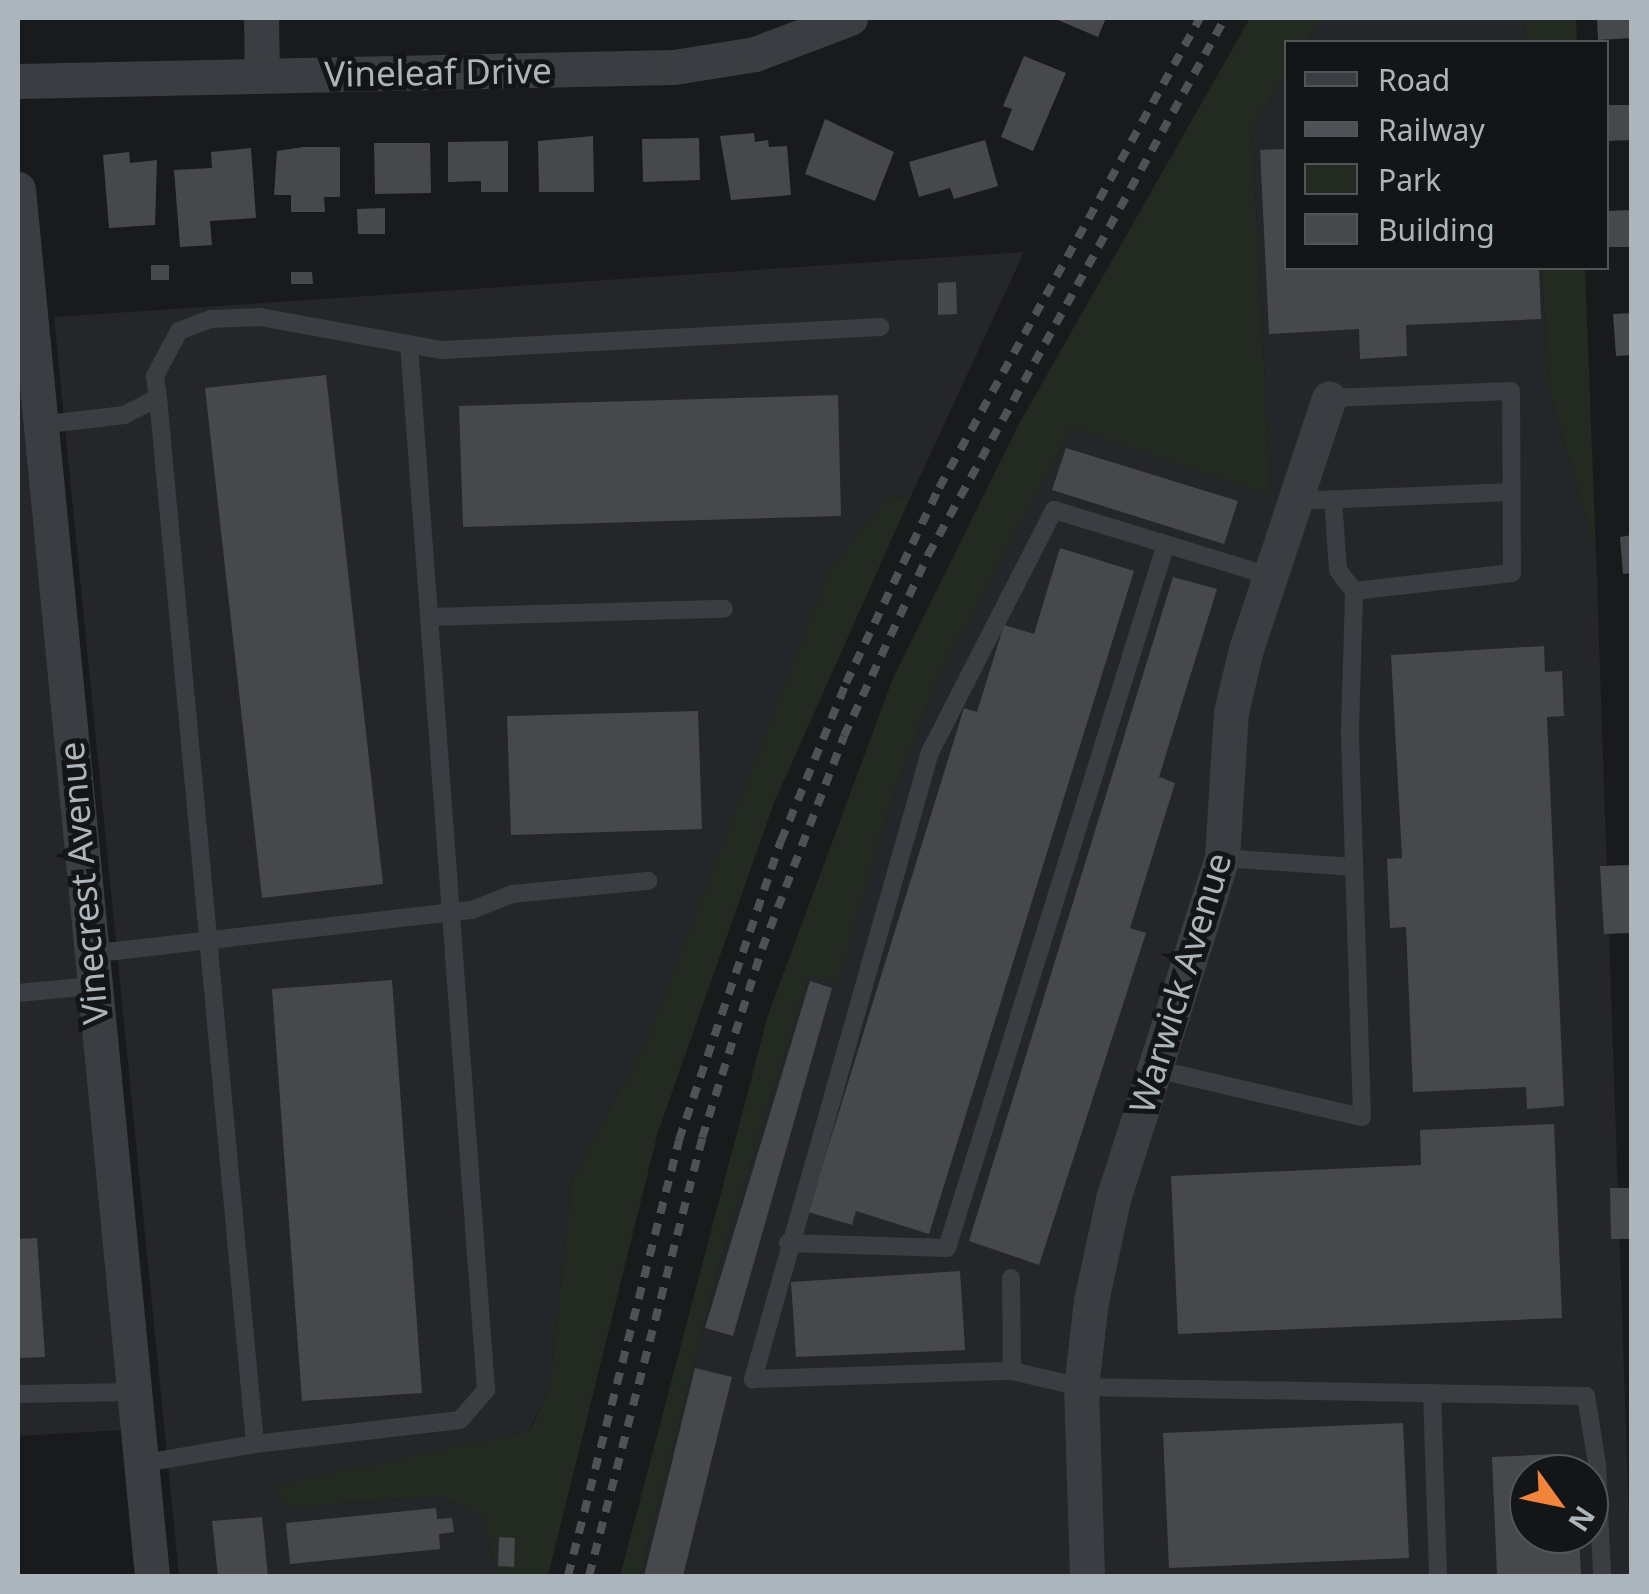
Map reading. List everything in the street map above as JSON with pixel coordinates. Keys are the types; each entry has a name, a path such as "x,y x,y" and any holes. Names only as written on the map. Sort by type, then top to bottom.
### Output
{"street":[{"path":"260,18 262,76"},
{"name":"Vineleaf Drive","path":"18,81 674,68 756,54 850,18"},
{"name":"Vinecrest Avenue","path":"18,190 21,272 39,425 30,462 91,970 152,1576"},
{"name":"Warwick Avenue","path":"1087,1576 1081,1387 1113,1199 1222,858 1231,712 1270,576 1329,398"}],"lane":[{"path":"255,1444 155,376 179,330 211,319 260,316 442,350 880,327"},
{"path":"140,1464 255,1444 460,1420 486,1390 409,344"},
{"path":"1329,398 1511,390 1512,573 1354,591"},
{"path":"39,425 124,415 158,398"},
{"path":"1295,501 1512,492"},
{"path":"1155,1069 1362,1118 1354,868 1354,591 1338,570 1333,499"},
{"path":"1270,576 1165,548 1054,510 930,752 788,1243 753,1378 1012,1371 1081,1387 1586,1396 1597,1464 1602,1576"},
{"path":"788,1243 947,1248 1165,548"},
{"path":"429,618 724,609"},
{"path":"1222,858 1354,868"},
{"path":"18,993 208,940 451,912 512,894 648,881"},
{"path":"1011,1278 1012,1371"},
{"path":"18,1394 132,1392"},
{"path":"1432,1393 1438,1576"}],"shaded area":[{"path":"1321,18 1523,18 1524,40 1307,40"},
{"path":"1284,77 1284,270 1541,270 1550,395 1596,552 1631,1576 640,1576 722,1255 809,975 837,983 890,804 937,681 1072,427 1271,495 1252,131"},
{"path":"1024,252 910,498 888,496 645,1044 572,1178 549,1390 529,1430 272,1487 288,1508 441,1496 482,1518 498,1576 179,1576 54,317"},
{"path":"18,344 123,1430 18,1436"}],"green space":[{"path":"1250,18 1321,18 1307,40 1284,40 1284,77 1252,131 1271,496 1072,428 937,681 890,804 838,983 809,976 722,1255 640,1576 620,1576 768,1015 893,678 1020,422"},
{"path":"1523,18 1576,18 1577,40 1524,40"},
{"path":"1541,270 1585,270 1596,552 1550,395"},
{"path":"888,496 910,498 774,803 658,1132 548,1576 498,1576 482,1518 441,1496 287,1508 271,1486 530,1430 549,1390 572,1178 645,1044 830,567"}],"building":[{"path":"1053,18 1106,18 1098,37"},
{"path":"1597,18 1632,18 1632,38 1598,40"},
{"path":"1024,56 1066,73 1033,151 1001,137 1012,109 1003,106"},
{"path":"1609,105 1632,105 1632,140 1609,141"},
{"path":"825,119 894,152 875,201 805,174"},
{"path":"754,133 755,142 768,140 769,147 787,146 791,195 731,200 720,136"},
{"path":"593,136 594,192 539,192 538,141"},
{"path":"699,138 700,180 643,182 642,139"},
{"path":"985,140 998,186 954,199 950,188 919,197 909,162"},
{"path":"508,141 508,192 481,192 481,181 448,182 448,142"},
{"path":"374,143 430,143 431,193 375,194"},
{"path":"340,147 340,197 324,197 325,212 291,212 291,195 274,195 277,151"},
{"path":"251,148 256,218 210,221 212,245 180,247 174,170 212,168 211,152"},
{"path":"1284,149 1284,270 1539,270 1541,319 1406,325 1407,356 1360,359 1359,329 1269,334 1260,150"},
{"path":"129,152 130,163 157,160 155,225 109,228 103,155"},
{"path":"385,208 385,234 358,234 357,209"},
{"path":"1632,210 1632,247 1609,247 1609,211"},
{"path":"151,265 169,265 169,280 151,280"},
{"path":"291,272 312,272 313,284 291,284"},
{"path":"956,282 957,314 938,315 938,283"},
{"path":"1632,313 1632,355 1616,356 1613,314"},
{"path":"326,375 383,884 262,898 205,388"},
{"path":"838,395 841,516 463,527 459,406"},
{"path":"1066,448 1238,501 1224,544 1052,490"},
{"path":"1632,535 1632,573 1623,574 1620,537"},
{"path":"1060,548 1134,571 929,1234 856,1211 852,1225 808,1212 964,708 977,712 1004,625 1034,634"},
{"path":"1173,577 1217,589 1159,777 1175,783 1130,928 1146,933 1039,1265 969,1241"},
{"path":"1544,646 1545,672 1562,671 1564,716 1547,717 1564,1106 1527,1109 1526,1087 1413,1092 1406,927 1390,928 1387,859 1402,858 1391,655"},
{"path":"698,711 702,829 511,835 507,716"},
{"path":"1632,865 1632,933 1604,934 1600,866"},
{"path":"392,980 422,1393 302,1401 272,989"},
{"path":"810,981 832,988 733,1336 705,1328"},
{"path":"1554,1124 1562,1318 1178,1334 1171,1176 1421,1165 1420,1130"},
{"path":"1610,1188 1632,1188 1632,1239 1611,1239"},
{"path":"37,1238 45,1357 18,1358 18,1239"},
{"path":"960,1271 965,1350 796,1357 791,1282"},
{"path":"695,1368 732,1377 683,1576 644,1576"},
{"path":"1403,1423 1409,1558 1169,1568 1163,1433"},
{"path":"1509,1456 1509,1554 1580,1554 1581,1576 1497,1576 1492,1457"},
{"path":"436,1508 437,1519 452,1518 454,1532 439,1534 440,1549 290,1564 286,1523"},
{"path":"262,1517 268,1576 218,1576 212,1521"},
{"path":"499,1537 515,1538 514,1567 498,1566"}],"railway":[{"path":"568,1576 679,1140 781,841 846,683 939,488 1200,18"},
{"path":"589,1576 702,1138 762,949 844,736 928,555 1225,18"}]}
